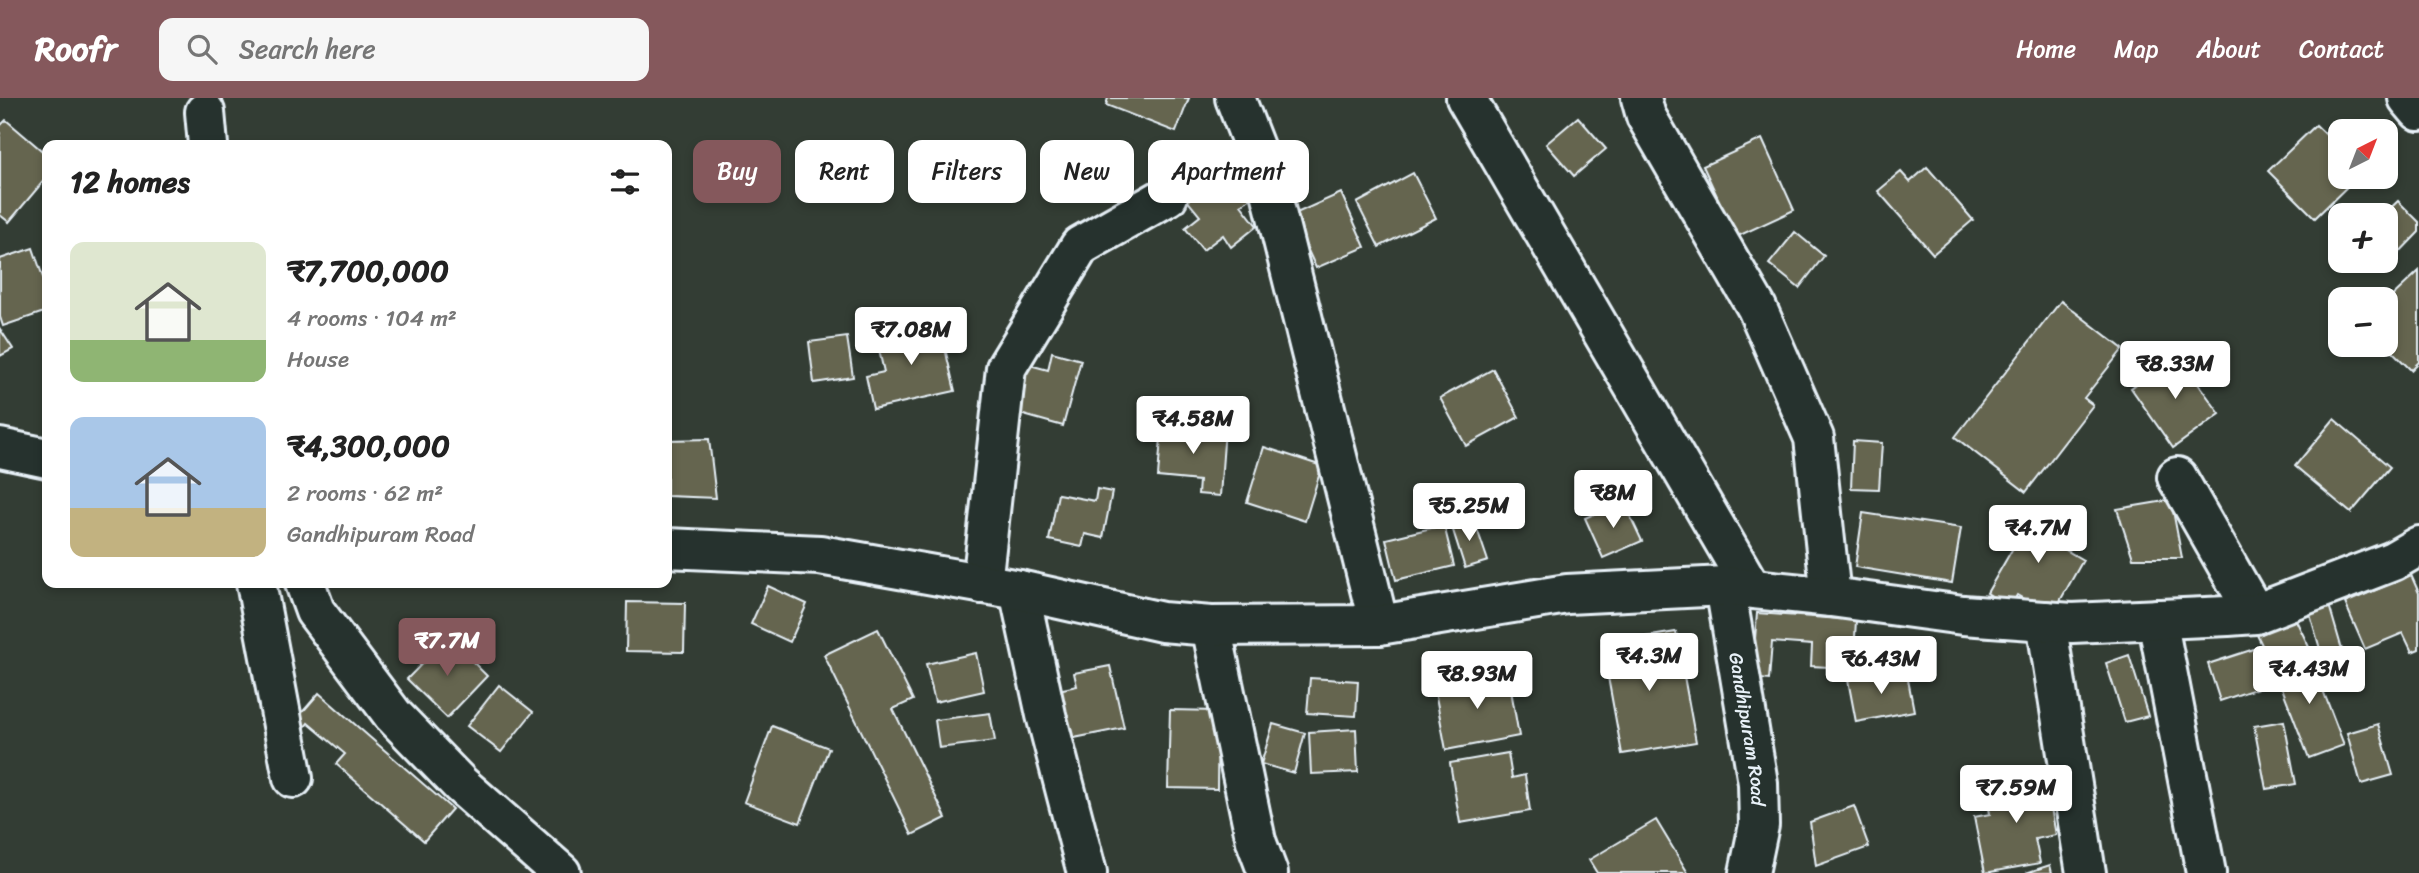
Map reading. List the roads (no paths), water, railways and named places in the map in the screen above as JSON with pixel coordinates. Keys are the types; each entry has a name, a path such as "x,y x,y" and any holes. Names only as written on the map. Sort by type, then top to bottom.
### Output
{"street":[{"path":"1235,98 1270,188 1379,625"},
{"path":"1466,98 1738,587"},
{"path":"1641,98 1646,116 1757,308 1814,438 1832,597"},
{"path":"2408,98 2419,111"},
{"path":"982,584 1006,368 1080,246 1154,203"},
{"path":"0,448 42,457"},
{"path":"2177,477 2255,614"},
{"path":"672,548 820,555 1019,590 1162,622 1211,626 1379,625 1567,594 1738,587 1963,615 2072,623 2255,614 2393,561 2419,546"},
{"name":"Gandhipuram Road","path":"1738,587 1758,783 1759,825 1749,873"},
{"path":"257,588 293,778"},
{"path":"306,588 315,611 393,715 461,785 561,873"},
{"path":"1019,590 1046,715 1087,873"},
{"path":"2157,619 2206,873"},
{"path":"2046,621 2086,873"},
{"path":"1211,626 1256,841 1268,873"}]}
